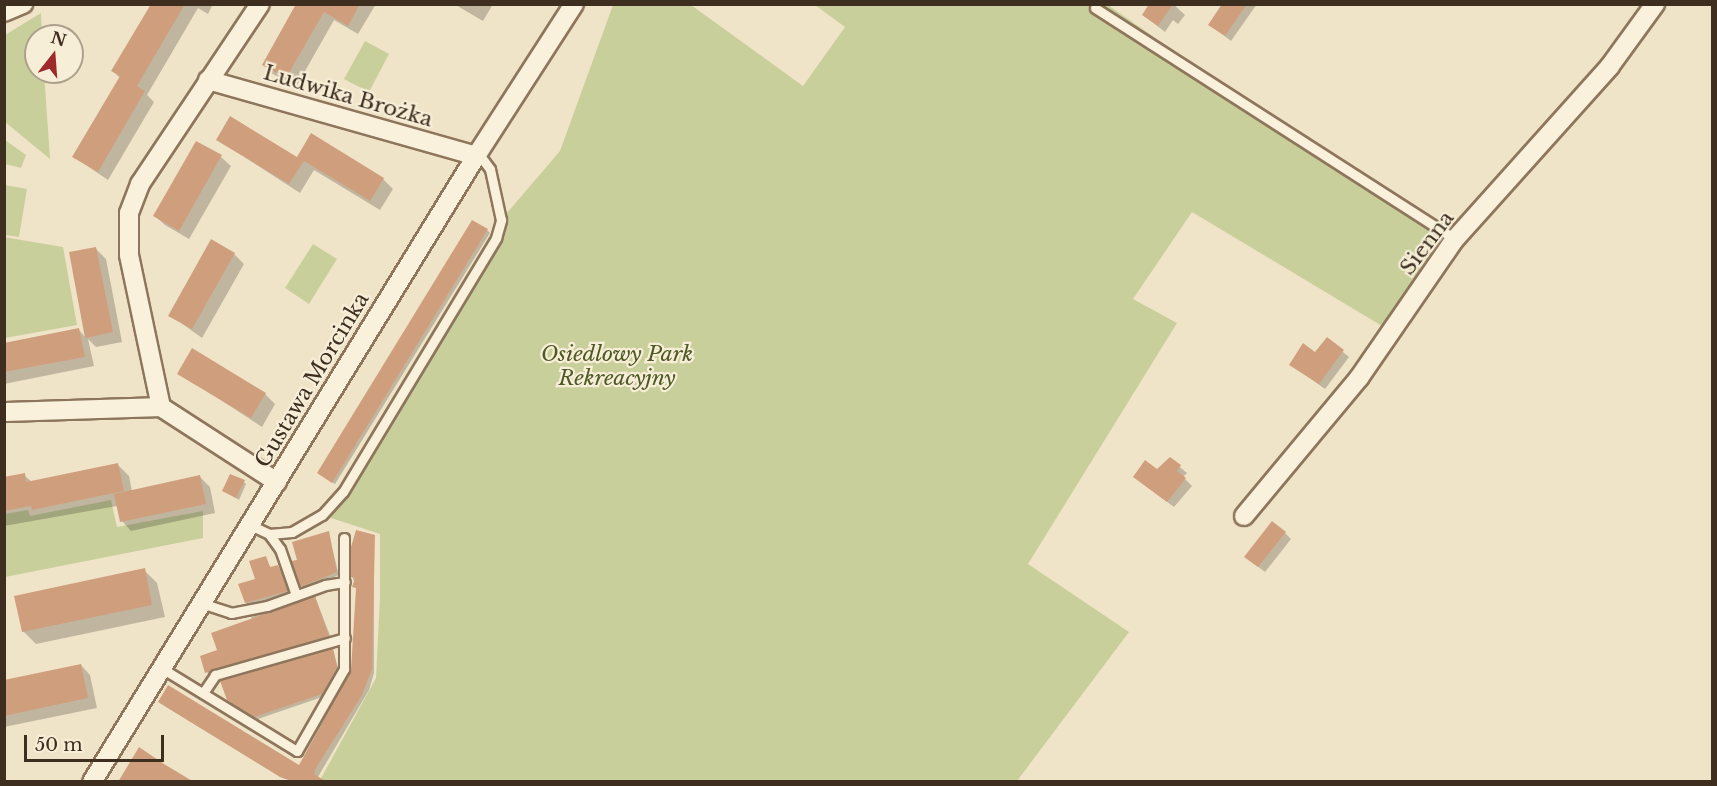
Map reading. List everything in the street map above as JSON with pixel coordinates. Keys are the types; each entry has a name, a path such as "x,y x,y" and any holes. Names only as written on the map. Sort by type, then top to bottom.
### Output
{"street":[{"path":"4,12 24,4"},
{"path":"161,407 129,255 129,213 140,184 260,4"},
{"name":"Gustawa Morcinka","path":"92,782 477,154 574,4"},
{"name":"Sienna","path":"1244,516 1359,378 1455,238 1610,66 1655,4"},
{"name":"Ludwika Brożka","path":"208,80 477,154"},
{"path":"4,412 161,407 277,482"}],"lane":[{"path":"1095,8 1455,238"},
{"path":"269,534 292,532 308,525 343,492 495,238 501,220 490,168 477,154"},
{"path":"250,525 269,534 280,549 296,595"},
{"path":"163,669 297,751 344,669 344,538"},
{"path":"201,603 231,613 267,606 296,595 345,582"},
{"path":"203,693 215,675 345,638"}],"green space":[{"name":"Osiedlowy Park Rekreacyjny","path":"613,5 691,5 803,86 845,27 815,5 1108,5 1445,240 1382,326 1192,212 1133,299 1177,323 1028,564 1129,632 1017,781 319,782 376,678 380,598 380,534 322,515 343,492 501,220 560,151"},
{"path":"41,13 41,24 24,24 24,84 45,84 50,159 5,122 5,35"},
{"path":"365,41 389,54 369,92 344,79"},
{"path":"5,140 26,155 21,168 5,164"},
{"path":"5,185 27,189 19,237 5,235"},
{"path":"4,237 63,247 77,325 5,338"},
{"path":"313,244 337,259 309,304 285,288"},
{"path":"111,500 117,527 203,511 203,538 5,577 5,514 28,510 30,516"}],"building":[{"path":"151,4 185,4 137,86 145,91 98,172 72,157 120,76 111,71"},
{"path":"296,4 360,4 348,26 324,12 286,78 262,65"},
{"path":"1149,4 1173,4 1158,26 1142,15"},
{"path":"1222,4 1247,4 1225,36 1208,25"},
{"path":"230,116 297,157 311,133 384,178 370,201 304,161 289,184 216,140"},
{"path":"196,141 222,155 179,231 153,216"},
{"path":"472,220 488,229 332,483 317,473"},
{"path":"211,239 235,253 192,329 168,316"},
{"path":"96,247 113,332 85,338 69,252"},
{"path":"79,328 85,357 4,372 4,343"},
{"path":"1327,337 1344,350 1319,384 1289,365 1303,343 1315,352"},
{"path":"192,348 266,393 251,418 177,374"},
{"path":"1170,457 1181,465 1177,471 1186,478 1167,502 1133,477 1145,460 1157,469"},
{"path":"118,463 124,491 32,510 31,506 4,511 4,477 25,473 26,482"},
{"path":"230,474 245,480 236,498 222,491"},
{"path":"200,475 206,504 120,522 114,494"},
{"path":"1272,521 1286,532 1258,567 1244,557"},
{"path":"356,530 375,535 372,669 362,695 316,768 314,774 327,782 295,782 280,777 158,702 168,685 299,765 351,670 356,588 352,587 355,578 351,577 351,547"},
{"path":"329,531 337,572 300,587 291,561 297,560 292,542"},
{"path":"266,556 270,567 278,565 288,591 245,603 238,584 255,579 249,561"},
{"path":"145,568 152,605 22,632 14,596"},
{"path":"315,596 329,636 205,673 200,656 217,650 211,633"},
{"path":"333,648 337,667 322,694 254,717 227,700 220,681"},
{"path":"81,664 88,698 4,716 4,680"},
{"path":"139,747 164,764 194,782 118,782"}]}
